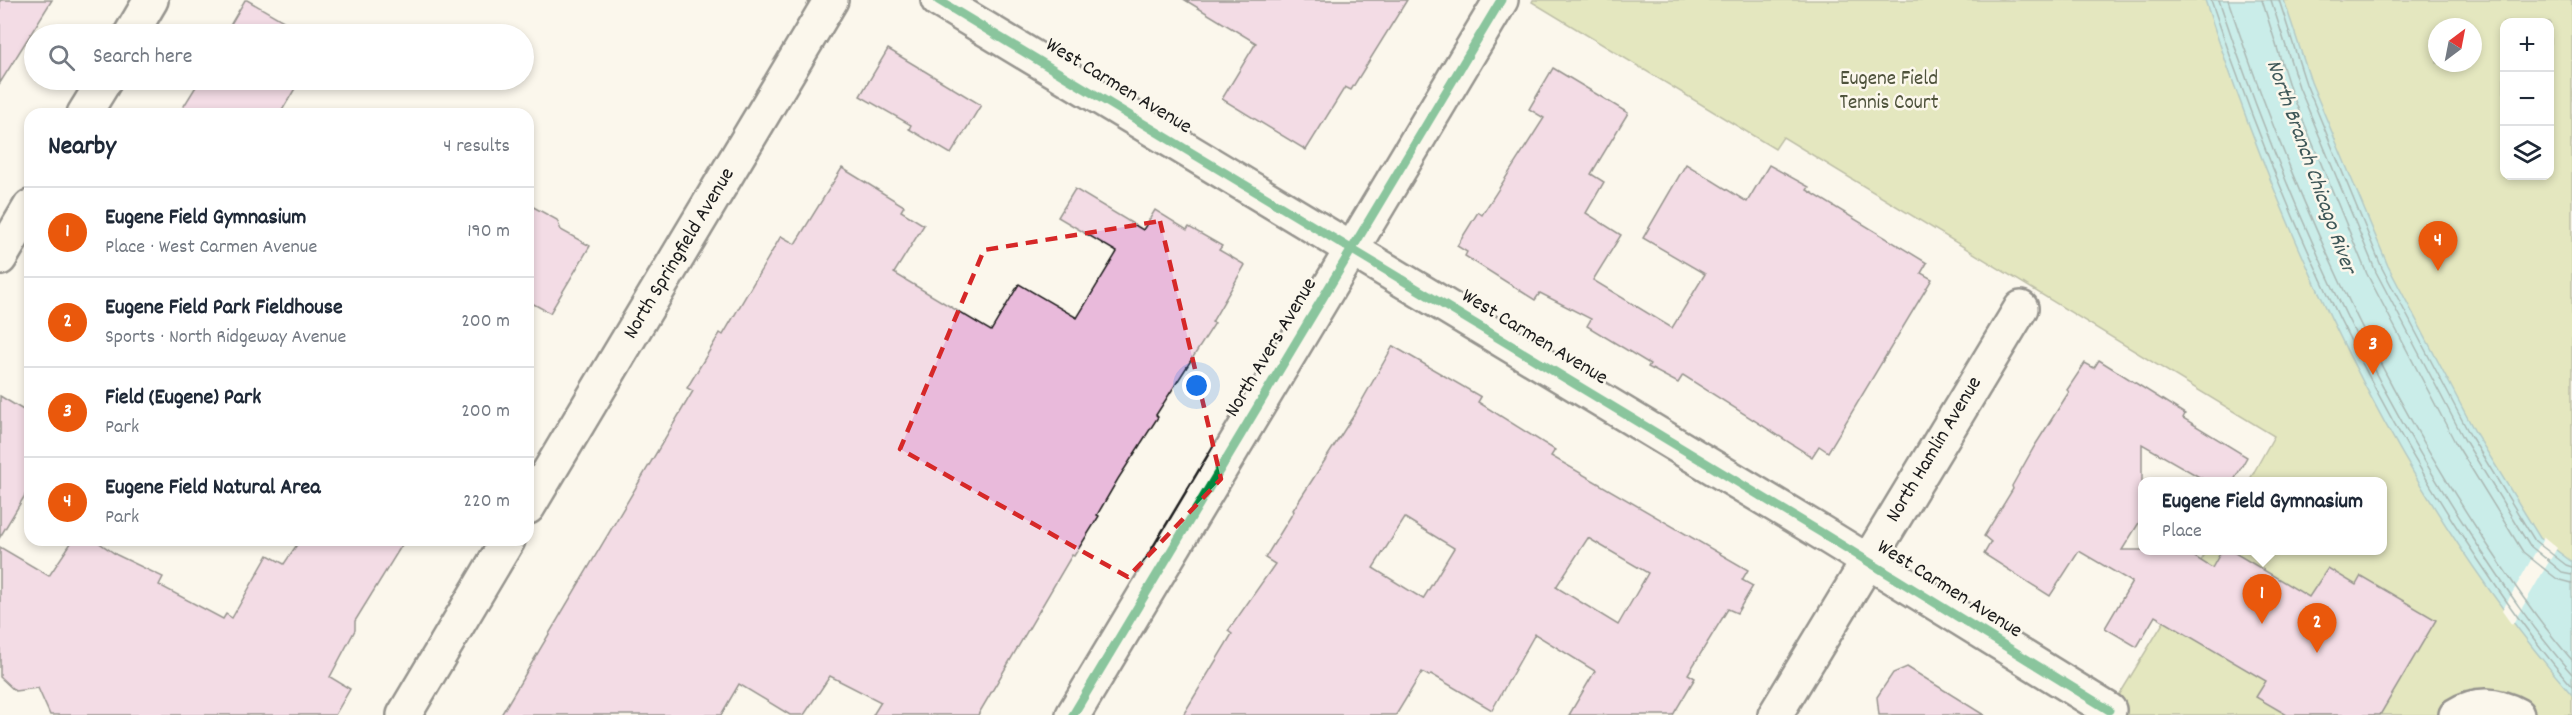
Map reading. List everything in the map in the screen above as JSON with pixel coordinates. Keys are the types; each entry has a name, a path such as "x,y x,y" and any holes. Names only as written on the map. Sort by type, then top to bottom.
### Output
{"street":[{"path":"137,24 151,0"},
{"name":"North Springfield Avenue","path":"534,497 831,0"},
{"name":"West Carmen Avenue","path":"938,0 1868,561 2109,710"},
{"name":"North Avers Avenue","path":"1073,715 1501,0"},
{"path":"88,108 99,90"},
{"path":"0,258 24,217"},
{"name":"North Hamlin Avenue","path":"1775,715 2022,308"},
{"path":"404,715 504,546"},
{"path":"2456,715 2463,710 2481,705 2499,707 2517,715"}],"highlighted area":[{"path":"1160,221 1221,479 1128,577 900,449 984,250"}],"green space":[{"name":"Eugene Field Tennis Court","path":"1533,0 2572,0 2572,715 2107,715 2205,555 2387,555 2387,477 2251,477 2274,436 1783,137 1775,149 1532,2"}],"water":[{"name":"North Branch Chicago River","path":"2205,0 2284,0 2311,82 2388,266 2475,432 2540,538 2572,562 2572,695 2511,619 2454,538 2402,453 2355,366 2311,275 2272,184"}],"pier":[{"path":"2544,537 2557,548 2512,625 2502,611"}],"building":[{"path":"0,0 52,0 37,24 24,24 24,45 0,83"},
{"path":"247,0 289,24 231,24"},
{"path":"1185,0 1407,0 1351,90 1345,87 1306,150 1222,99 1256,43"},
{"path":"888,49 981,105 951,154 909,129 911,125 860,96"},
{"path":"1553,68 1628,113 1591,174 1604,182 1586,213 1621,235 1593,280 1672,328 1705,274 1643,238 1686,164 1747,202 1769,165 1809,187 1807,190 1927,263 1921,273 1932,279 1828,452 1819,446 1812,457 1683,375 1678,383 1648,367 1650,364 1587,326 1591,319 1540,293 1535,300 1465,256 1467,252 1457,246 1478,212 1482,215 1544,118 1529,109"},
{"path":"194,90 294,90 284,108 183,108"},
{"path":"842,168 904,206 901,211 924,225 894,273 991,331 1019,284 1077,318 1117,252 1058,217 1075,189 1143,230 1155,210 1187,230 1189,227 1222,246 1219,250 1245,265 1212,322 1215,323 1156,415 1158,417 1118,479 1097,515 1099,516 1074,556 1072,555 978,715 873,715 881,702 830,676 804,715 790,715 739,684 721,715 501,715 693,391 687,388 720,333 723,335 781,236 795,244"},
{"path":"534,207 557,220 561,230 590,246 550,313 534,304"},
{"path":"1393,346 1481,397 1478,402 1555,450 1551,456 1748,570 1742,580 1753,586 1737,613 1728,609 1688,674 1695,678 1673,715 1569,715 1595,671 1535,634 1492,710 1431,674 1429,676 1422,672 1396,715 1183,715 1232,634 1228,631 1275,564 1265,558 1352,418","holes":["1405,518 1454,548 1423,599 1373,568","1588,538 1648,573 1618,625 1556,587"]},
{"path":"2099,360 2185,414 2183,418 2247,457 2236,477 2199,477 2142,444 2142,477 2138,477 2138,524 2122,550 2138,550 2138,555 2192,555 2212,568 2219,555 2238,555 2309,597 2328,568 2356,585 2361,576 2436,620 2380,715 2287,715 2256,697 2266,681 2155,616 2137,647 2105,628 2132,582 2079,551 2050,596 1984,554 1991,542 1984,536 2013,489 2012,486 2034,447 2069,392 2067,390 2085,363 2094,368"},
{"path":"0,396 24,410 24,497 0,537"},
{"path":"69,546 104,546 117,555 163,577 159,585 223,619 226,614 232,618 268,555 284,564 296,546 401,546 355,621 355,630 330,677 350,689 335,715 50,715 38,688 15,691 0,677 0,547 49,576"},
{"path":"1907,667 1984,715 1879,715 1877,697 1893,673"}],"cycle path":[{"path":"938,0 1822,533 2109,710"},
{"path":"1073,715 1501,0"}],"place":[{"name":"Eugene Field Natural Area","path":"2438,271"},
{"name":"Field (Eugene) Park","path":"2373,375"},
{"name":"Eugene Field Gymnasium","path":"2262,624"},
{"name":"Eugene Field Park Fieldhouse","path":"2317,653"}]}
